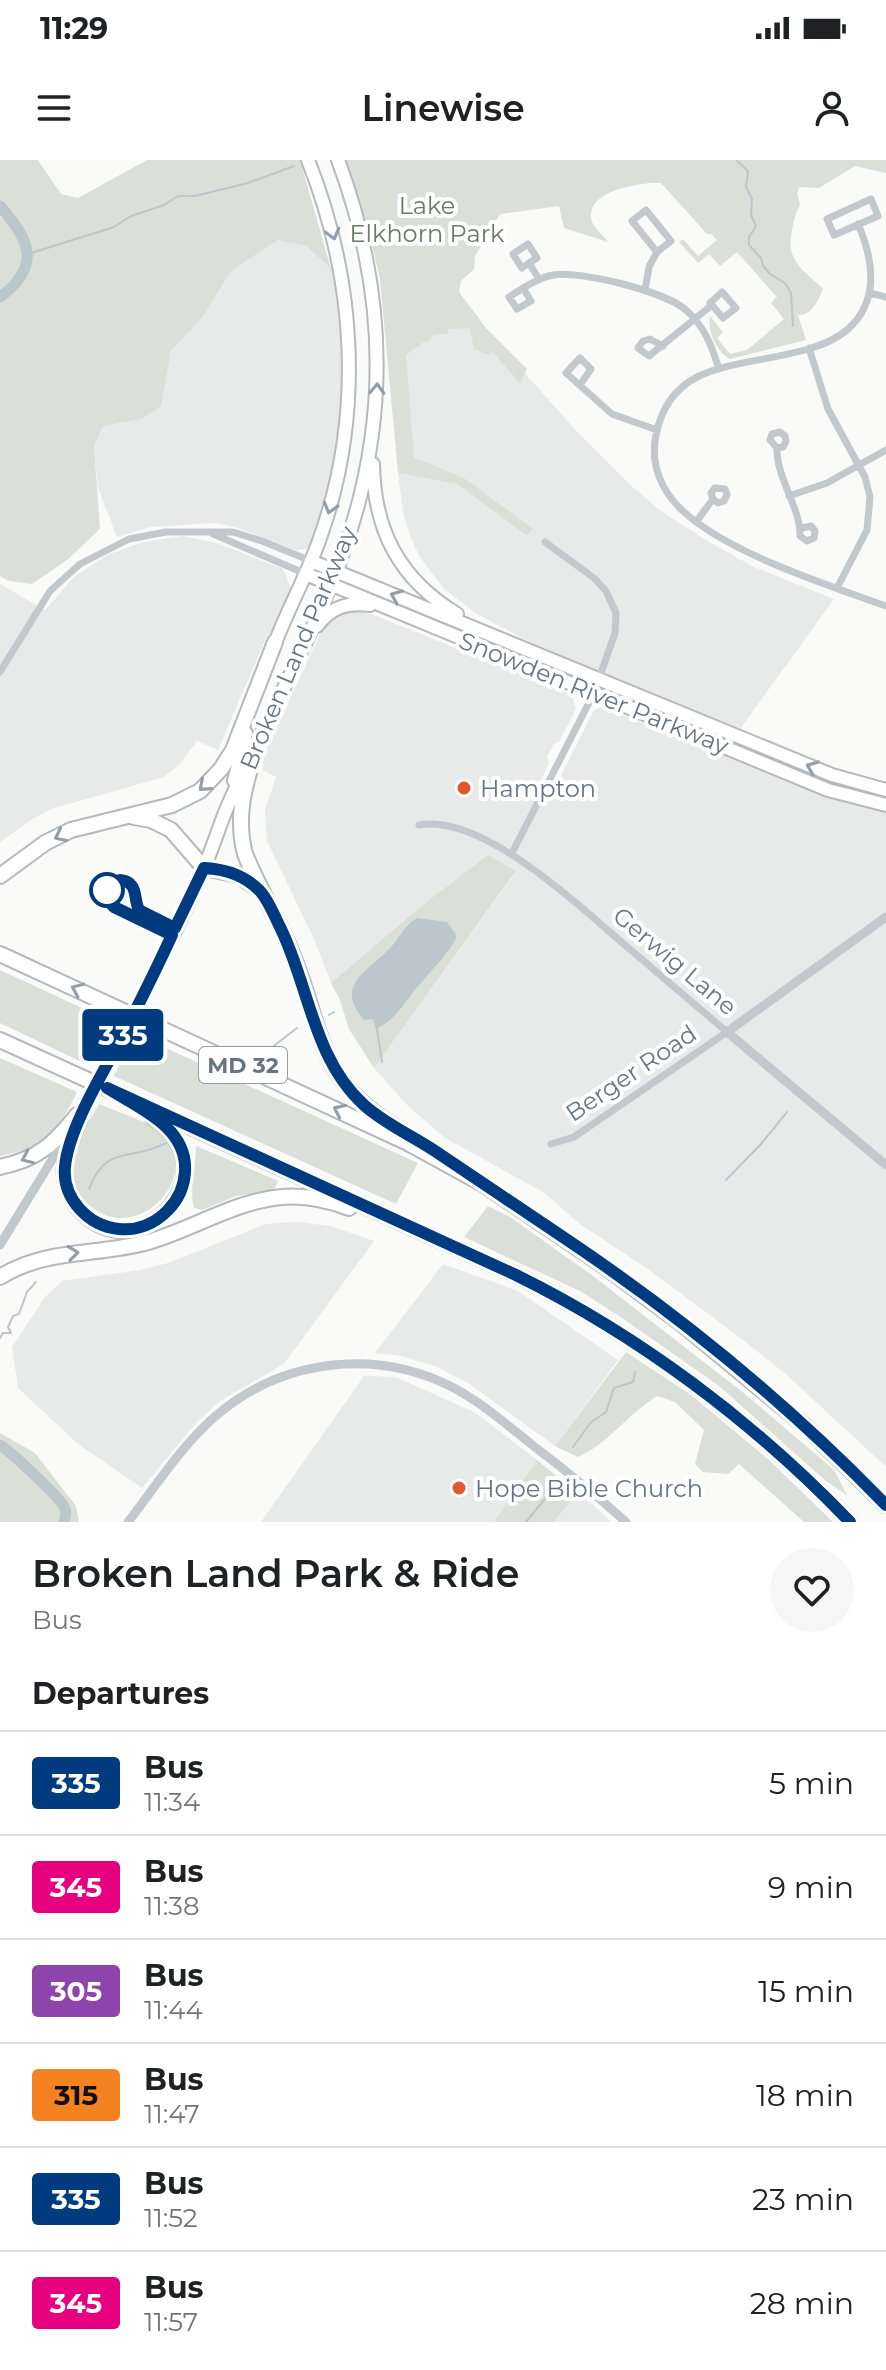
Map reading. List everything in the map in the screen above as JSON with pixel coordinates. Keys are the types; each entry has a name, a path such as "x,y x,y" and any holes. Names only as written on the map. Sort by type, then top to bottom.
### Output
{"highway":[{"path":"0,876 60,835 187,799 200,791 221,769 233,750 275,642"},
{"path":"256,749 242,796 239,823 245,854 299,970 323,1046 348,1089 381,1119 483,1184"},
{"path":"130,816 151,820 171,830 204,868 238,875 261,892"},
{"name":"MD 32","path":"0,954 408,1143 483,1184 604,1266 682,1324 804,1425 886,1505"},
{"path":"0,1040 456,1248 580,1308 661,1361 752,1431 850,1522"},
{"path":"0,1049 70,1072"},
{"path":"87,1102 65,1166 71,1196 85,1214 106,1226 128,1229 157,1220 173,1205 182,1187 185,1168 182,1149 165,1125 107,1088"},
{"path":"0,1167 25,1160 48,1148 87,1102"},
{"path":"0,1277 42,1258 144,1243 236,1208 284,1197 336,1203 456,1248"}],"main road":[{"name":"Broken Land Parkway","path":"229,804 252,711 275,642 308,568 330,508 347,419 347,311 328,218 308,160"},
{"name":"Broken Land Parkway","path":"87,1102 143,996 204,868 229,804 330,585 355,516 372,443 378,361 372,287 356,213 338,160"},
{"path":"372,443 378,512 396,556 423,591 494,636"},
{"name":"Snowden River Parkway","path":"308,568 336,571 832,775 886,790"},
{"name":"Snowden River Parkway","path":"308,568 330,585 828,790 886,805"},
{"path":"300,652 324,617 336,608 359,604 387,608"}],"street":[{"path":"871,199 878,216 858,224 834,235 827,219 871,199"},
{"path":"645,290 649,267 657,252 671,241 646,210 632,221 657,252"},
{"path":"858,224 872,262 870,293 849,328 809,348 719,369 696,378 678,390 664,409 657,430 655,459 660,481 674,502 696,522 762,557 886,606"},
{"path":"529,263 539,279"},
{"path":"523,288 539,279 566,274 645,290 671,299 695,319 708,338 719,369"},
{"path":"870,293 886,297"},
{"path":"663,346 712,305"},
{"path":"809,348 828,409 868,488 869,518 863,541 837,588"},
{"path":"580,385 619,419 657,430"},
{"path":"777,448 777,458 802,528"},
{"path":"789,496 827,483 886,450"},
{"path":"696,522 713,499"},
{"path":"0,672 43,599 80,564 105,549 141,536 186,531 233,532 246,535 308,568"},
{"path":"211,533 308,568"},
{"path":"511,855 594,693 615,633 614,605 601,584 545,542"},
{"name":"Gerwig Lane","path":"419,825 450,826 511,855 541,875 886,1165"},
{"name":"Berger Road","path":"551,1144 574,1137 886,917"},
{"name":"Broken Land Parkway","path":"0,1245 87,1102"},
{"path":"128,1522 198,1434 235,1400 262,1384 294,1372 351,1363 403,1368 435,1379 463,1394 560,1466 626,1522"}],"shaded area":[{"path":"278,240 306,246 336,274 343,332 344,389 337,452 312,543 306,549 296,550 235,527 215,523 151,527 117,537 98,488 94,445 103,426 142,419 160,406 171,351 202,318 231,271"},
{"path":"469,310 578,433 661,511 754,567 834,599 740,729 543,649 477,614 444,589 420,557 403,512 398,473 457,484 527,536 464,478 414,457 405,354"},
{"path":"183,536 220,544 283,569 292,590 274,630 267,636 218,750 197,741 180,764 164,777 51,809 0,842 0,584 45,610 74,577 107,555 143,542"},
{"path":"353,611 371,614 571,694 576,709 559,742 554,744 547,757 549,763 538,786 552,794 594,710 604,707 720,756 722,754 842,801 886,811 886,1467 787,1375 730,1330 580,1224 543,1192 445,1138 409,1107 374,1068 516,872 488,855 425,903 331,983 314,939 267,841 265,810 276,777 263,770 263,756 324,626 336,615"},
{"path":"417,918 447,922 456,938 400,1009 376,1029 373,1019 364,1020 355,1008 353,987"},
{"path":"296,1222 331,1226 374,1241 284,1364 220,1401 198,1421 142,1488 78,1444 18,1388 12,1347 45,1297 62,1281 168,1263 266,1224"},
{"path":"443,1264 518,1291 618,1360 555,1446 468,1383 437,1367 401,1356 375,1353"},
{"path":"364,1376 396,1377 476,1413 537,1460 494,1522 261,1522"},
{"path":"577,1493 592,1504 611,1522 554,1522"}],"green space":[{"path":"0,160 38,160 61,194 78,198 147,160 300,160 331,269 306,246 278,240 231,271 202,318 171,351 161,406 142,419 103,426 94,446 100,529 67,560 32,584 9,581 0,576"},
{"name":"Lake Elkhorn Park","path":"345,160 886,160 886,173 855,166 819,188 799,187 800,205 792,232 792,253 799,266 823,289 811,310 798,315 806,340 730,359 714,340 710,316 723,332 717,338 730,354 747,350 784,319 771,303 777,297 737,252 720,266 709,254 698,263 679,242 683,239 698,256 717,240 707,234 661,183 628,186 604,195 596,202 591,211 592,222 608,242 564,228 559,206 500,214 475,256 474,269 461,281 459,292 486,328 527,369 520,384 493,352 489,355 474,349 470,328 448,329 448,334 434,335 427,343 425,341 406,355 414,457 464,478 533,529 527,536 457,484 398,473 380,279 370,236"},
{"path":"488,855 516,871 374,1068 349,1029 331,983 425,903"},
{"path":"0,970 112,1022 88,1065 0,1023"},
{"path":"135,1034 418,1163 396,1204 114,1076"},
{"path":"0,1058 77,1092 48,1136 28,1148 0,1156"},
{"path":"99,1104 154,1128 173,1149 175,1168 170,1186 159,1201 143,1213 125,1218 106,1215 87,1203 72,1181 73,1154"},
{"path":"196,1146 278,1181 274,1190 236,1196 202,1210 194,1208 192,1186"},
{"path":"488,1206 510,1217 593,1276 745,1394 834,1470 847,1495 826,1481 719,1386 625,1320 582,1292 464,1237"},
{"path":"626,1352 691,1395 769,1460 833,1522 804,1522 739,1464 728,1474 703,1472 695,1464 704,1430 675,1402 657,1396 600,1444 578,1457 555,1446"},
{"path":"0,1433 35,1453 76,1506 79,1522 0,1522"},
{"path":"537,1460 577,1493 554,1522 494,1522"}],"waterway":[{"path":"736,160 748,171 746,187 752,199 751,215 756,226 749,237 749,245 761,258 763,266 785,283 791,293 793,326"},
{"path":"28,254 114,227 131,216 164,205 178,196 195,196 248,183 294,166"},
{"path":"0,206 19,230 27,253 22,274 0,297"},
{"path":"329,1015 334,1012"},
{"path":"266,1052 297,1028"},
{"path":"377,1029 382,1062"},
{"path":"726,1180 787,1112"},
{"path":"89,1189 103,1165 112,1159 166,1143"},
{"path":"0,1338 3,1333 11,1333 8,1327 13,1316 19,1314 27,1292 36,1282"},
{"path":"573,1447 591,1422 606,1412 614,1388 633,1382 635,1372"},
{"path":"0,1445 62,1504 66,1512 64,1522"},
{"path":"526,1522 553,1489"}],"bus line":[{"name":"335","path":"850,1522 809,1481 729,1412 661,1361 580,1308 516,1275 107,1088 171,1131 184,1157 185,1177 173,1205 148,1225 117,1229 94,1221 85,1214 67,1187 67,1154 87,1102 172,935 110,904 107,899 109,885 116,880 130,883 139,910 175,928 204,868 229,872 251,883 261,892 290,947 329,1060 358,1100 381,1119 432,1149 562,1236 682,1324 804,1425 886,1505"}],"place":[{"name":"Hampton","path":"464,788"},
{"name":"Hope Bible Church","path":"459,1488"}]}
